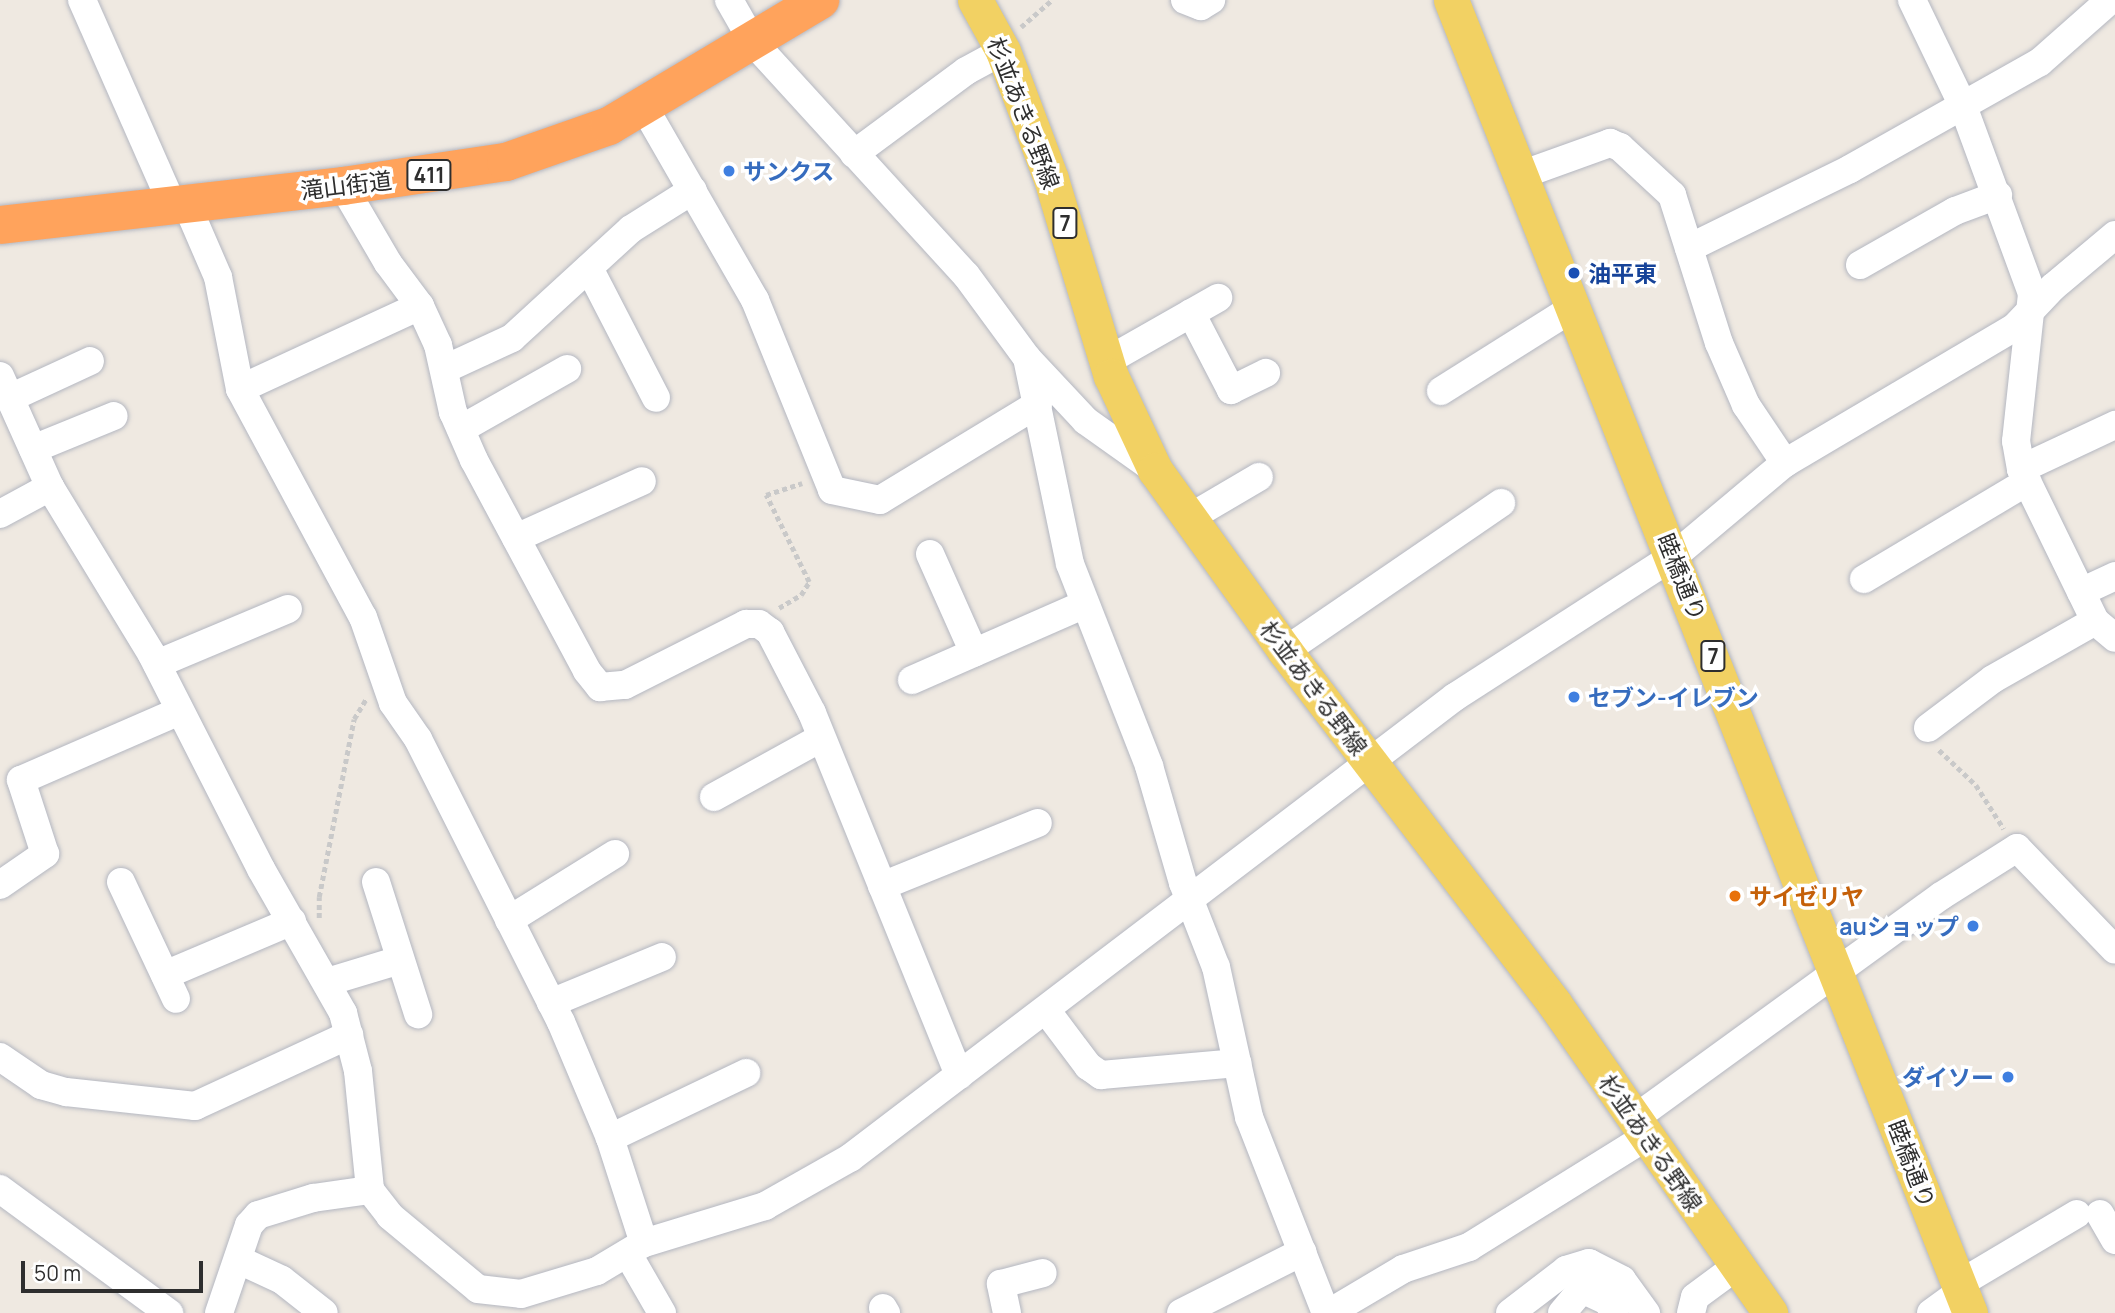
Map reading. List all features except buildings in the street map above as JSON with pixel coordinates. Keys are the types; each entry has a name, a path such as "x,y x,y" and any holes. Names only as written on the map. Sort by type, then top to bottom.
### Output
{"highway":[{"name":"滝山街道","path":"0,225 343,186 506,162 609,126 820,0"}],"main road":[{"name":"杉並あきる野線","path":"975,0 1002,48 1051,178 1107,361 1155,470 1285,651 1554,1003 1770,1313"},
{"name":"睦橋通り","path":"1451,0 1674,556 1963,1296"}],"street":[{"path":"82,0 179,204 218,277 240,389 363,617 381,675 551,1003 610,1138 636,1249 662,1313"},
{"path":"729,0 753,42 966,275 1027,358 1086,421 1155,470"},
{"path":"1185,0 1201,6 1211,0"},
{"path":"1912,0 1963,106 1998,195 2032,294 2027,316 2016,441 2024,475 2081,592 2105,629 1993,679 1928,728"},
{"path":"1689,248 1963,106 2040,61 2110,0"},
{"path":"855,154 966,71 1002,48"},
{"path":"644,107 755,300 832,490 880,500 1038,404"},
{"path":"1521,176 1598,143 1620,147 1672,195 1719,343 1746,405 1785,463"},
{"path":"343,186 388,263 420,306 444,369 461,429 587,671 600,687 625,685 746,624 759,624 770,632 821,738 959,1075"},
{"path":"444,369 512,338 631,229 692,190"},
{"path":"1860,265 1955,211 1998,195"},
{"path":"90,361 5,387 50,487 157,664 180,710 306,921 349,1035 358,1071 370,1190 390,1216 478,1289 500,1295 521,1294 597,1271 636,1249 765,1206 850,1158 1191,902 1455,697 1674,556 1785,463 1936,375 2027,316 2053,287 2115,235"},
{"path":"589,268 656,398"},
{"path":"1107,361 1218,298"},
{"path":"240,389 420,306"},
{"path":"1441,391 1573,308"},
{"path":"1191,313 1231,390 1266,373"},
{"path":"1027,358 1070,564 1149,766 1191,902 1216,967 1249,1117 1327,1313 1403,1269 1469,1247 1640,1128 1941,896 2017,848 2115,950"},
{"path":"461,429 567,369"},
{"path":"33,449 114,416"},
{"path":"1864,579 2024,475 2115,425"},
{"path":"1189,518 1259,477"},
{"path":"516,538 642,481"},
{"path":"0,514 50,487"},
{"path":"1285,651 1501,503"},
{"path":"930,554 974,653"},
{"path":"2081,592 2115,576"},
{"path":"912,680 1085,604"},
{"path":"157,664 288,609"},
{"path":"0,885 44,855 21,780 180,710"},
{"path":"714,797 821,738"},
{"path":"882,886 1038,823"},
{"path":"509,919 615,854"},
{"path":"121,882 170,987 306,921"},
{"path":"376,882 418,1014"},
{"path":"551,1003 662,957"},
{"path":"327,982 400,960"},
{"path":"1046,1010 1088,1066 1101,1075 1237,1063"},
{"path":"0,1057 41,1085 66,1092 195,1106 349,1035"},
{"path":"610,1138 746,1073"},
{"path":"0,1189 169,1313"},
{"path":"219,1313 249,1225 258,1214 313,1198 370,1190"},
{"path":"1931,1313 1963,1296 2089,1214 2115,1240"},
{"path":"1181,1313 1302,1252"},
{"path":"239,1260 282,1280 324,1313"},
{"path":"1528,1308 1566,1270 1589,1263 1612,1271 1623,1308"},
{"path":"1691,1313 1696,1297 1737,1266"},
{"path":"1007,1313 1001,1284 1043,1273"},
{"path":"1562,1313 1586,1291 1623,1308"}],"path":[{"path":"1002,48 1052,0"},
{"path":"759,624 801,595 808,582 766,495 800,485 824,470"},
{"path":"306,921 319,897 354,719 381,675"},
{"path":"1928,728 1924,736 1976,785 2017,848"}],"place":[{"name":"サンクス","path":"729,171"},
{"name":"油平東","path":"1574,273"},
{"name":"セブン-イレブン","path":"1574,697"},
{"name":"サイゼリヤ","path":"1735,896"},
{"name":"auショップ","path":"1973,926"},
{"name":"ダイソー","path":"2008,1077"}]}
